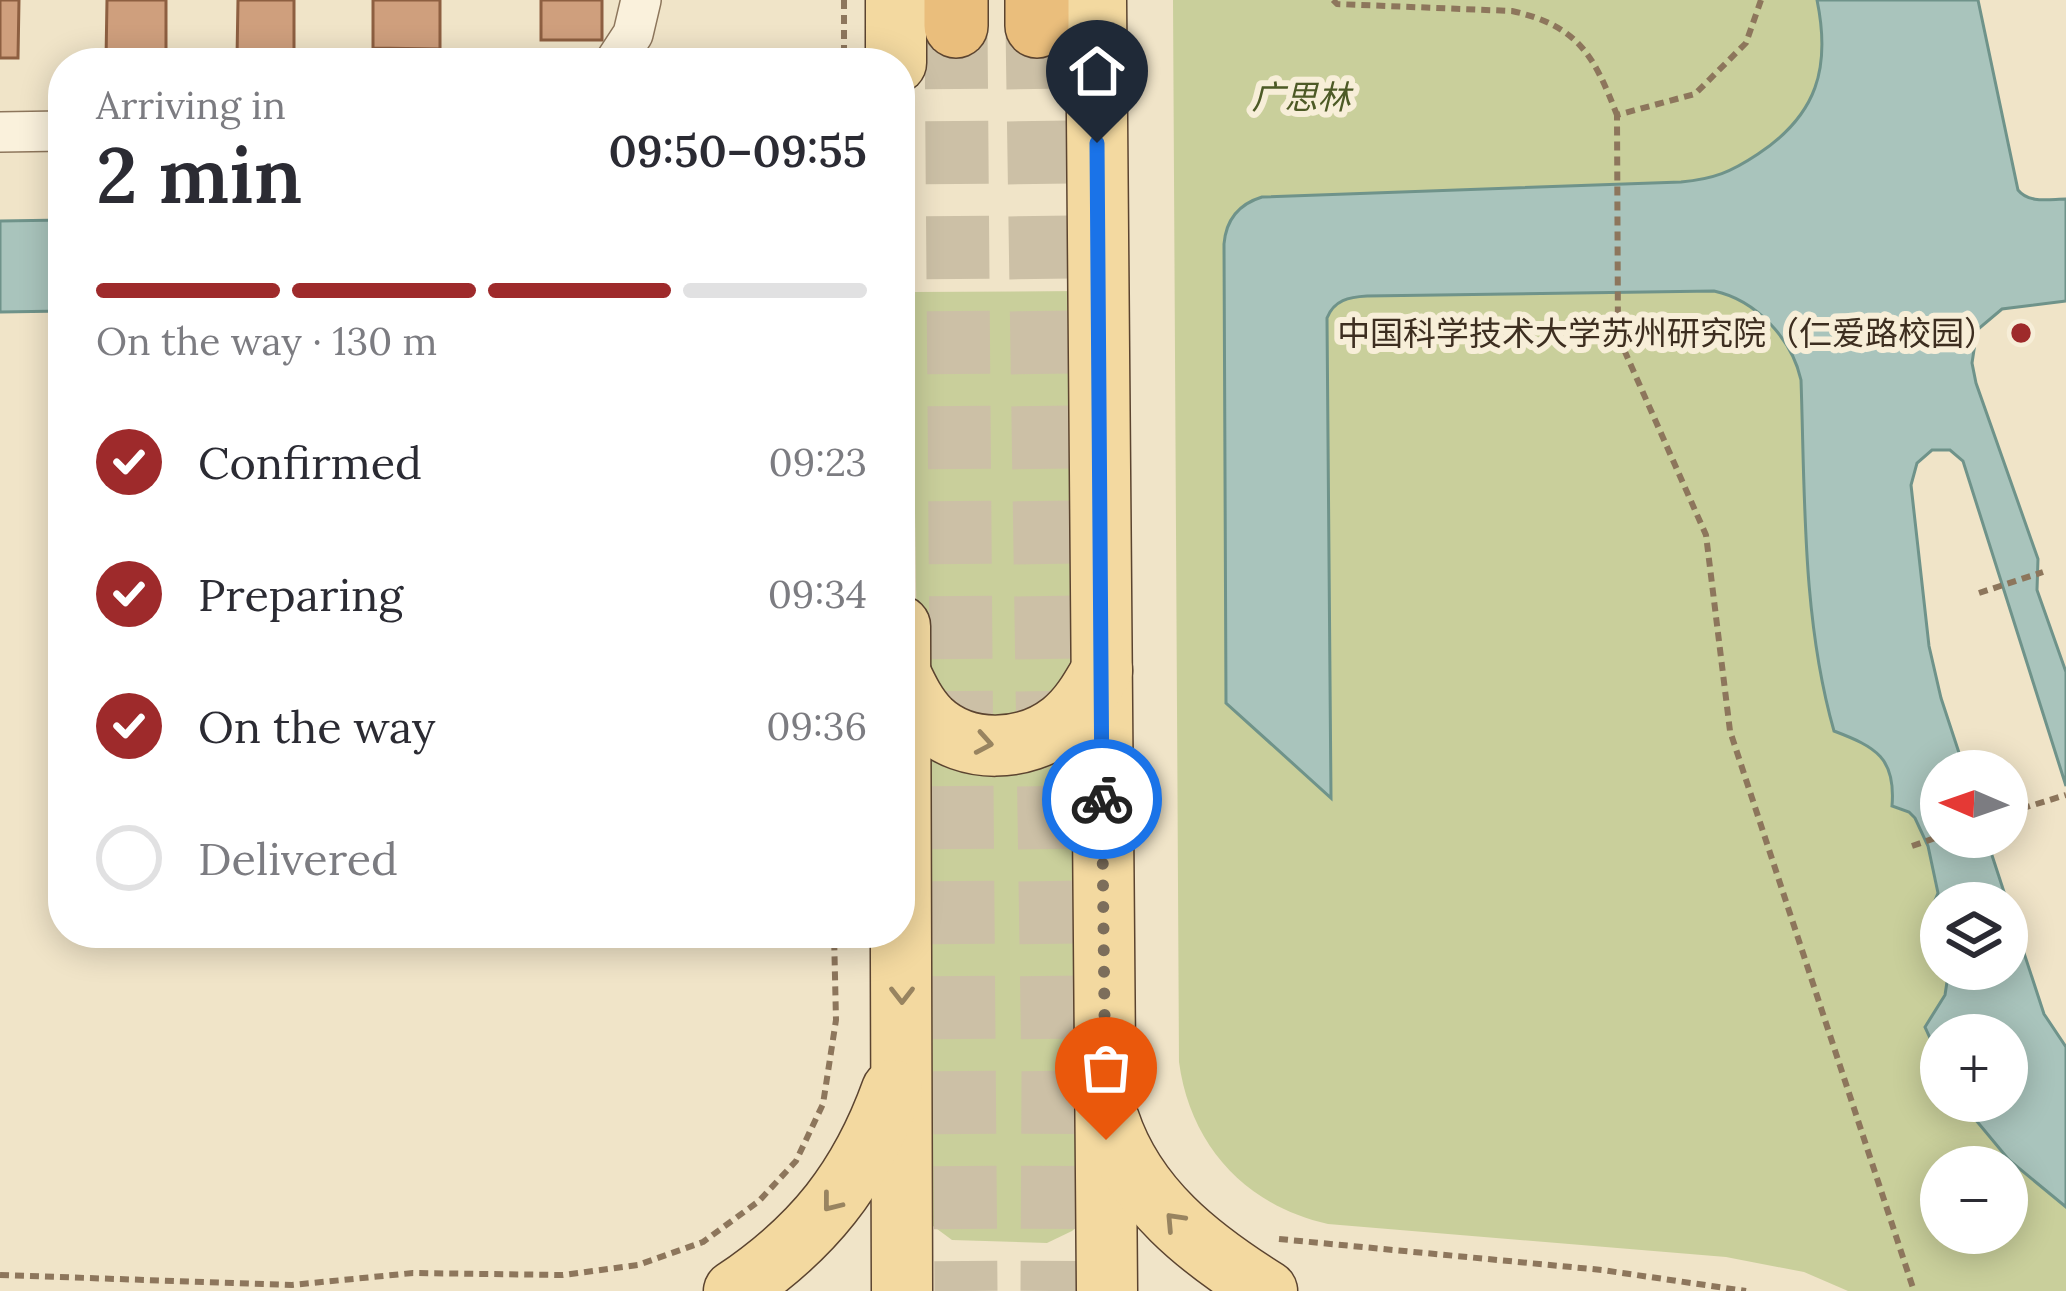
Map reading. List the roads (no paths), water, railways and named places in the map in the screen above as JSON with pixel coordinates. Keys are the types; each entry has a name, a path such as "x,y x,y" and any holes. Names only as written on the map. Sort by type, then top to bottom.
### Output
{"main road":[{"path":"896,0 896,48"},
{"path":"1096,0 1107,1291"},
{"path":"915,702 932,723 958,737 1010,746 1040,737 1065,721 1086,699 1102,670"},
{"path":"902,948 902,1291"},
{"path":"734,1291 801,1240 840,1192 881,1121 903,1062"},
{"path":"1105,1103 1122,1152 1175,1225 1202,1248 1268,1264"}],"street":[{"path":"624,48 633,34 641,0"},
{"path":"0,132 48,131"}],"water":[{"path":"1817,0 1978,0 2018,190 2034,199 2066,199 2066,301 2002,309 1977,330 1972,363 2038,559 2037,590 2066,672 2066,786 1963,461 1950,450 1932,450 1917,463 1911,485 1929,646 1958,750 1920,750 1920,829 1909,812 1892,806 1891,776 1880,756 1834,731 1811,601 1801,380 1790,350 1758,312 1714,291 1367,296 1338,303 1327,318 1331,798 1226,703 1224,244 1235,214 1262,197 1681,182 1722,174 1778,139 1806,106 1820,68"},
{"path":"48,220 48,311 0,312 0,221"},
{"path":"1931,858 1993,858 2001,882 1936,882"},
{"path":"2028,965 2044,1014 2066,1047 2066,1207 2028,1176 2028,1146 1997,1146 1977,1122 2028,1122 2028,1014 1933,1014 1946,990 2028,990"}],"tunnel":[{"path":"956,26 966,1291"},
{"path":"1037,26 1052,1291"}],"place":[{"name":"中国科学技术大学苏州研究院（仁爱路校园）","path":"2021,333"}],"park label":[{"name":"广思林","path":"1301,97"}]}
